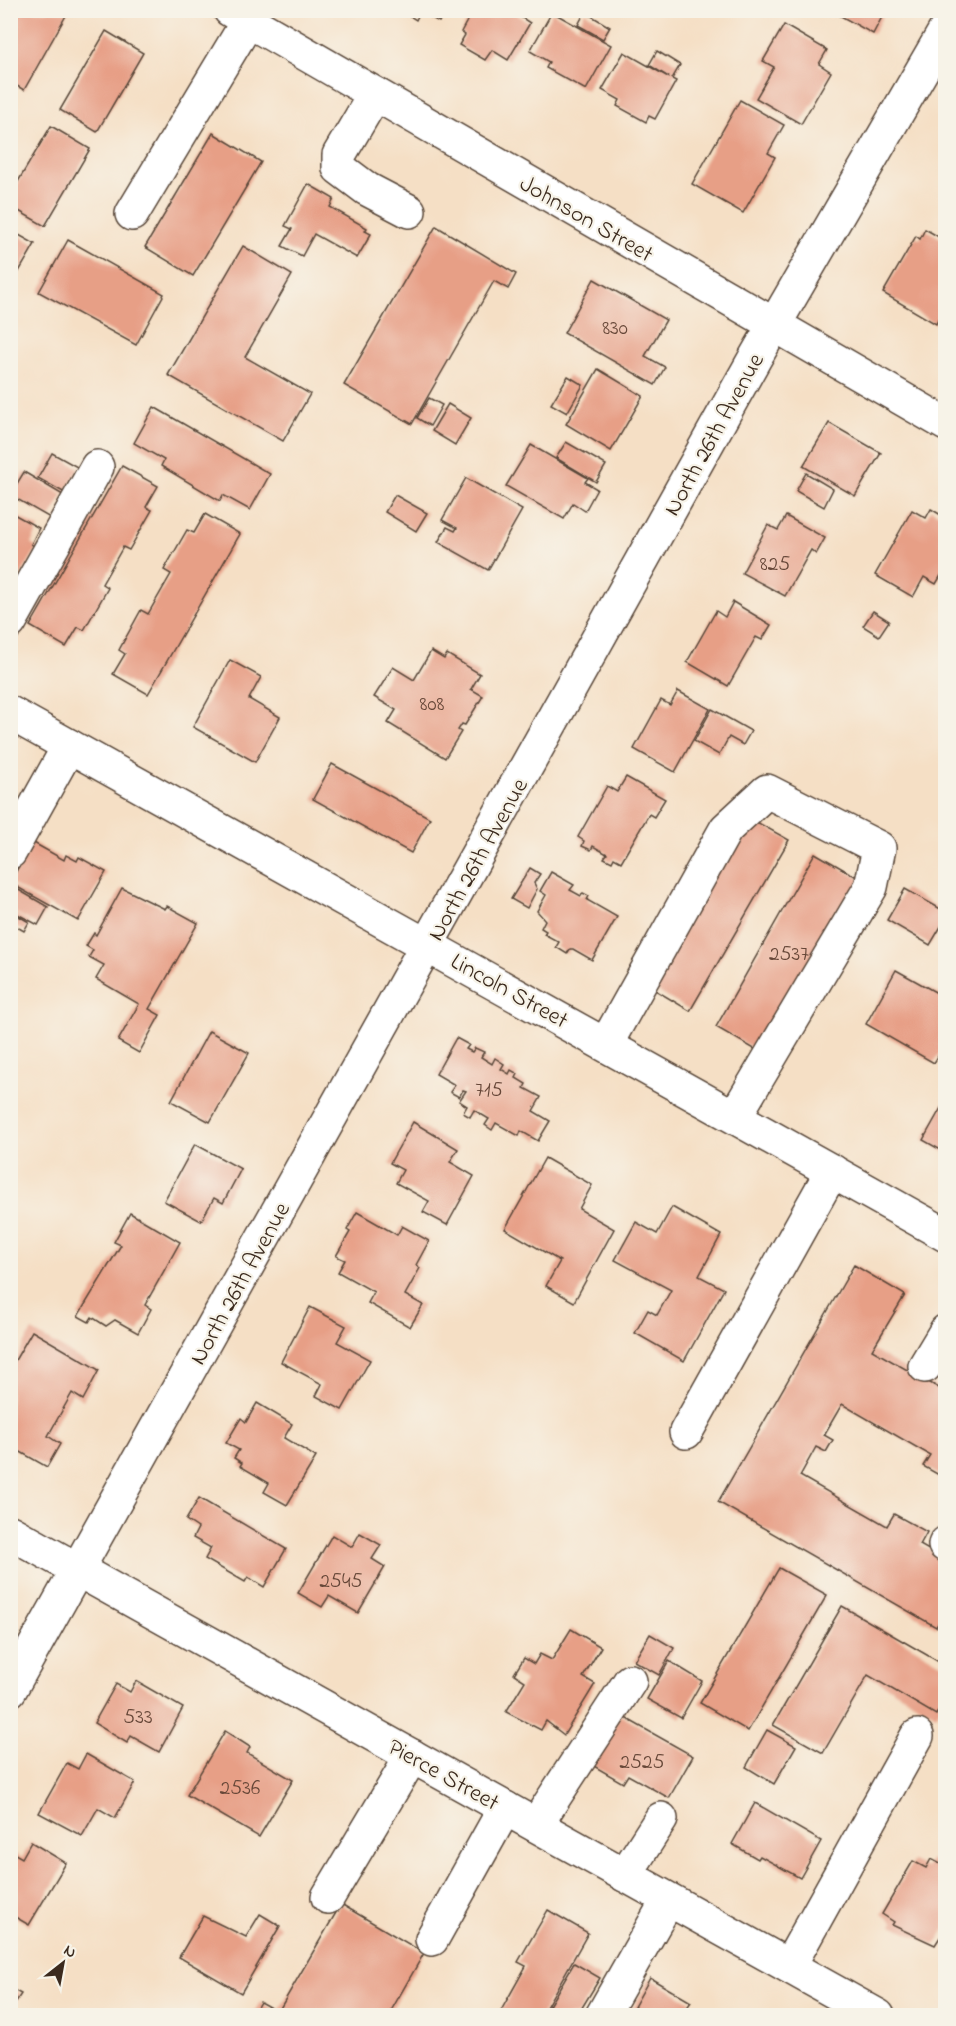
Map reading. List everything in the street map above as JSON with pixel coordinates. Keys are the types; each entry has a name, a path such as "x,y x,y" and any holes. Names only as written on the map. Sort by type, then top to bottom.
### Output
{"street":[{"name":"Johnson Street","path":"239,16 945,424"},
{"path":"132,214 239,16"},
{"name":"North 26th Avenue","path":"10,1690 773,326 945,29"},
{"path":"375,94 339,155 339,168 367,189 408,211"},
{"path":"10,622 98,467"},
{"name":"Lincoln Street","path":"10,713 429,944 945,1235"},
{"path":"10,852 69,746"},
{"path":"606,1044 726,829 767,791 879,848 871,887 735,1116"},
{"path":"686,1432 832,1171"},
{"path":"925,1366 945,1331"},
{"name":"Pierce Street","path":"10,1532 878,2016"},
{"path":"536,1825 630,1681"},
{"path":"789,1966 917,1736"},
{"path":"328,1897 412,1756"},
{"path":"432,1939 505,1808"},
{"path":"625,1875 662,1819"},
{"path":"602,2016 668,1900"}],"building":[{"path":"19,10 68,12 24,90 10,82 10,26"},
{"path":"400,10 445,10 439,22 420,12 416,20"},
{"path":"473,10 510,10 530,23 508,60 492,50 485,60 459,45 465,35 461,32"},
{"path":"830,10 875,10 883,15 873,34"},
{"path":"552,12 611,45 586,90 546,68 549,62 530,51"},
{"path":"585,12 610,27 603,39 578,25"},
{"path":"784,25 827,50 819,64 831,72 801,124 756,98 774,67 763,61"},
{"path":"106,31 143,53 97,132 60,110"},
{"path":"657,51 680,65 672,79 676,81 655,119 649,116 646,122 617,106 620,100 602,90 624,52 670,78 649,65"},
{"path":"740,100 784,125 768,153 775,157 743,213 692,184"},
{"path":"51,126 90,149 45,226 10,206 10,195"},
{"path":"213,133 261,162 193,276 145,247"},
{"path":"308,184 334,199 330,207 367,228 365,231 371,234 357,258 314,234 302,256 282,246 292,229 285,226"},
{"path":"436,226 516,274 508,289 494,281 412,424 344,385"},
{"path":"925,229 946,241 946,322 939,318 936,324 883,293 916,236 920,239"},
{"path":"10,230 35,244 10,287"},
{"path":"68,240 164,294 136,345 39,292"},
{"path":"243,246 292,275 245,357 310,394 283,441 168,375"},
{"path":"594,279 666,320 645,356 665,367 655,385 564,333"},
{"path":"598,369 643,396 611,451 566,424"},
{"path":"568,376 583,385 567,413 551,404"},
{"path":"429,398 442,405 430,426 417,418"},
{"path":"448,404 471,418 455,445 432,431"},
{"path":"154,407 270,474 250,510 223,495 220,501 161,466 164,460 134,443"},
{"path":"829,423 881,453 855,496 803,466"},
{"path":"566,442 606,465 596,482 556,458"},
{"path":"531,445 588,478 585,482 597,489 585,511 573,503 564,519 506,486"},
{"path":"52,453 79,468 65,493 38,478"},
{"path":"122,466 158,486 146,507 152,510 129,550 123,547 102,584 108,588 84,630 78,627 66,647 30,626"},
{"path":"24,472 63,495 50,518 10,495"},
{"path":"806,473 833,489 824,507 796,491"},
{"path":"466,478 522,510 488,570 438,542 447,527 455,531 457,528 442,520"},
{"path":"395,495 427,513 416,531 385,512"},
{"path":"931,509 946,518 946,567 936,584 924,577 913,597 875,575 912,510 926,518"},
{"path":"10,512 39,528 31,544 37,548 10,594"},
{"path":"205,514 240,534 148,694 113,674 125,654 119,650 141,610 148,614 171,574 164,570 187,530 194,533"},
{"path":"786,516 825,538 816,554 811,550 785,596 742,573 768,525 778,530"},
{"path":"733,602 771,625 762,640 756,637 728,686 687,662 716,611 725,617"},
{"path":"873,611 889,621 879,636 863,626"},
{"path":"431,651 444,659 447,654 480,674 471,689 483,696 465,725 462,724 458,730 461,732 445,758 388,723 396,710 374,697 393,667 414,680"},
{"path":"230,660 261,677 249,699 280,717 255,762 193,727"},
{"path":"678,691 710,709 675,772 634,749 661,700 670,705"},
{"path":"712,709 751,731 743,745 729,737 719,755 694,741"},
{"path":"332,764 430,818 411,853 313,799"},
{"path":"626,777 665,799 654,817 649,814 621,862 614,858 612,862 604,858 607,854 593,846 591,850 582,846 584,841 578,837 607,786 617,792"},
{"path":"744,815 789,840 690,1011 645,984"},
{"path":"32,842 64,860 66,855 77,861 79,857 106,872 78,921 10,883"},
{"path":"815,853 862,880 763,1054 716,1027"},
{"path":"530,868 540,874 534,883 537,889 527,908 511,899"},
{"path":"551,872 574,885 570,890 581,896 583,893 589,896 587,900 617,917 592,960 573,949 570,949 567,954 556,947 559,942 544,934 546,931 541,928 545,920 537,911 546,895 540,891"},
{"path":"10,885 48,907 38,925 10,910"},
{"path":"122,888 165,909 167,906 198,923 149,1009 160,1015 139,1053 118,1041 139,1004 96,979 104,965 89,957 93,950 86,946 94,933 96,935"},
{"path":"905,889 946,912 946,918 930,945 887,920"},
{"path":"10,911 29,922 24,931 10,923"},
{"path":"896,970 946,998 946,1043 934,1063 866,1024"},
{"path":"209,1031 249,1053 210,1122 171,1101"},
{"path":"456,1038 469,1045 466,1049 472,1052 475,1048 484,1052 481,1057 492,1064 495,1058 504,1064 501,1069 509,1074 511,1070 518,1074 516,1078 526,1084 524,1088 541,1097 533,1111 550,1121 538,1141 521,1131 519,1136 496,1123 492,1130 485,1125 489,1119 474,1110 470,1117 463,1113 467,1106 459,1101 466,1091 463,1090 459,1097 450,1092 455,1085 436,1074"},
{"path":"946,1099 946,1153 923,1140"},
{"path":"413,1122 458,1149 450,1162 474,1176 447,1225 423,1212 429,1201 396,1183 403,1170 390,1163"},
{"path":"195,1144 241,1169 223,1203 214,1198 201,1221 164,1201"},
{"path":"545,1158 592,1185 579,1209 614,1229 574,1302 546,1286 560,1261 505,1229"},
{"path":"672,1207 721,1235 699,1276 724,1289 684,1361 635,1333 648,1310 657,1315 671,1290 615,1260 636,1222 657,1234"},
{"path":"357,1212 397,1235 402,1226 429,1241 416,1265 420,1268 405,1295 423,1305 410,1327 368,1303 374,1292 338,1272 345,1260 336,1256 350,1232 347,1230"},
{"path":"130,1213 180,1242 145,1305 151,1309 138,1333 115,1320 106,1326 92,1317 89,1322 78,1316 121,1245 114,1242"},
{"path":"854,1265 905,1295 872,1350 946,1392 946,1479 923,1466 930,1455 842,1404 824,1435 833,1440 826,1452 816,1447 800,1476 887,1526 894,1514 927,1532 920,1545 946,1560 946,1610 936,1627 718,1502"},
{"path":"310,1307 346,1326 337,1342 370,1360 342,1410 316,1396 322,1384 281,1362"},
{"path":"32,1331 99,1370 83,1400 72,1393 48,1436 60,1444 47,1467 10,1446 10,1369"},
{"path":"257,1403 292,1424 284,1438 316,1457 287,1505 264,1492 269,1483 240,1466 242,1463 234,1458 239,1450 226,1443 241,1418 246,1422"},
{"path":"199,1498 286,1549 264,1587 248,1577 245,1582 205,1559 211,1548 193,1538 198,1528 186,1520"},
{"path":"360,1533 381,1545 372,1559 385,1567 358,1613 329,1596 322,1607 298,1593 332,1535 352,1547"},
{"path":"779,1568 827,1595 748,1731 700,1703"},
{"path":"842,1606 946,1666 946,1698 936,1715 868,1675 823,1753 773,1725"},
{"path":"571,1629 601,1647 583,1677 595,1684 564,1735 546,1721 541,1730 506,1712 525,1681 514,1674 524,1658 534,1664 540,1654 552,1660"},
{"path":"650,1634 674,1648 659,1675 634,1661"},
{"path":"669,1661 702,1681 681,1718 647,1699"},
{"path":"136,1681 183,1708 159,1752 131,1736 127,1743 94,1723 116,1684 130,1692"},
{"path":"620,1715 693,1756 669,1798 628,1775 623,1783 592,1765"},
{"path":"767,1730 796,1746 774,1784 746,1767"},
{"path":"225,1731 250,1747 247,1753 293,1780 259,1837 187,1795"},
{"path":"86,1754 135,1782 115,1818 98,1808 82,1836 39,1813 67,1763 78,1769"},
{"path":"755,1803 821,1841 800,1878 732,1844"},
{"path":"31,1842 66,1863 29,1925 10,1914 10,1851 22,1858"},
{"path":"931,1859 946,1867 946,1928 935,1945 892,1925 894,1922 882,1914 913,1861 926,1868"},
{"path":"341,1904 424,1953 388,2016 252,2016 260,2002 278,2012"},
{"path":"548,1910 588,1933 541,2016 498,2016 526,1966 518,1962"},
{"path":"260,1914 280,1926 241,1993 179,1957 203,1916 246,1937"},
{"path":"574,1963 600,1978 577,2016 543,2016"},
{"path":"650,1978 691,2002 686,2009 697,2016 629,2016"},
{"path":"10,1988 21,1994 10,2011"}]}
